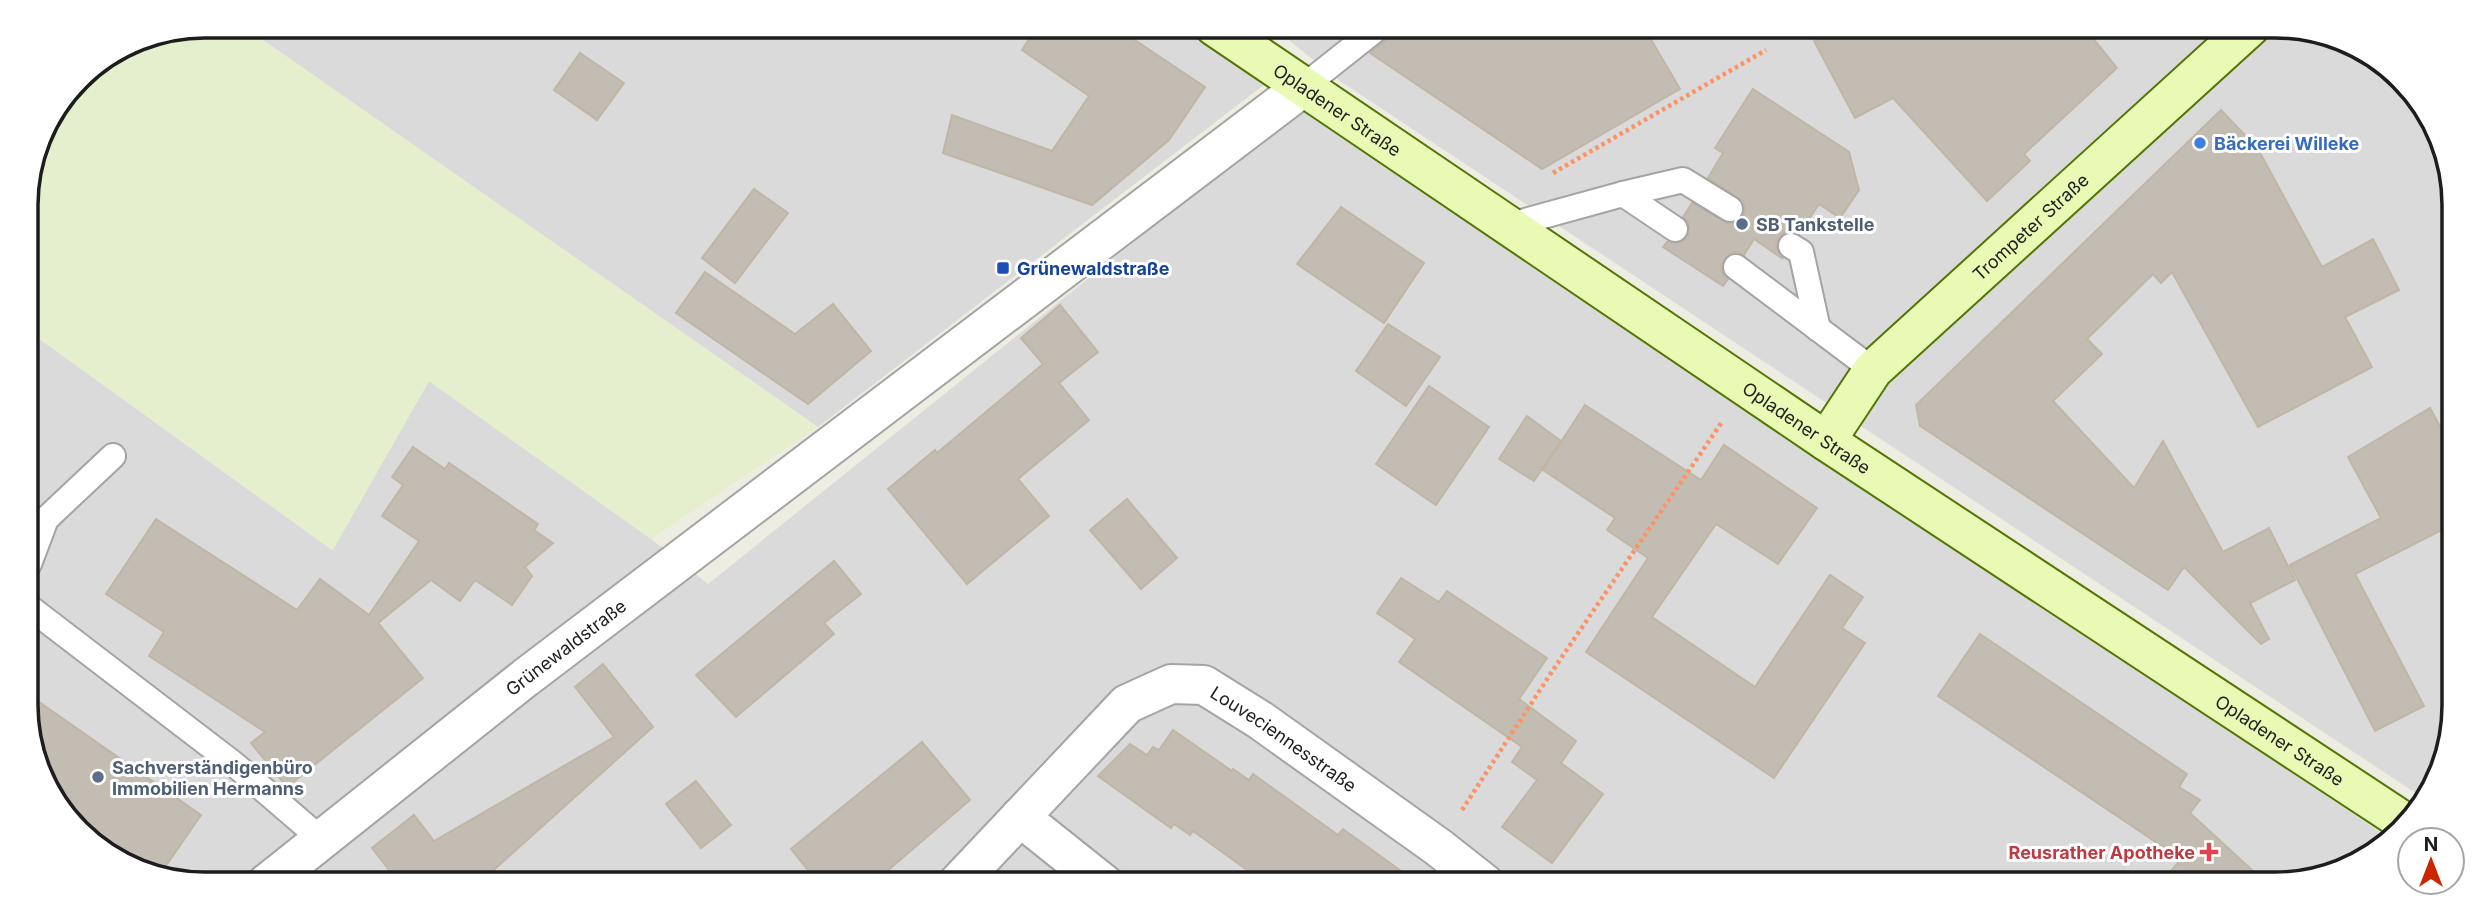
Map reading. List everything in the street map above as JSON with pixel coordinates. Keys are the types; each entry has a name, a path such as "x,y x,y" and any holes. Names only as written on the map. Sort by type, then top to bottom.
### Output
{"main road":[{"name":"Opladener Straße","path":"1232,38 1826,441 2398,817"},
{"name":"Trompeter Straße","path":"1826,441 1873,370 2238,38"}],"street":[{"name":"Grünewaldstraße","path":"281,872 525,678 1303,87"},
{"name":"Louveciennesstraße","path":"969,872 1127,704 1171,684 1204,685 1260,720 1469,871"},
{"path":"1020,817 1088,872"}],"lane":[{"path":"1303,87 1365,38"},
{"path":"1507,226 1683,180 1730,209"},
{"path":"1623,194 1675,229"},
{"path":"1791,246 1801,252 1818,329"},
{"path":"1736,267 1873,370"},
{"path":"38,539 46,519 113,456"},
{"path":"38,614 234,764 322,840"}],"path":[{"path":"1544,178 1766,50"},
{"path":"1438,847 1553,670 1712,439 1744,386"}],"shaded area":[{"path":"260,38 1198,38 1265,84 818,427"},
{"path":"1286,38 2275,38 2328,47 2367,67 2400,95 2424,131 2433,152 2442,205 2442,705 2433,758 2415,793 1340,81"},
{"path":"1304,105 2381,833 2339,859 2286,871 205,872 162,866 131,854 113,843 80,815 56,779 42,737 38,705 39,338 332,550 429,381 651,539 708,584"}],"green space":[{"path":"205,38 260,38 818,427 651,539 429,381 333,550 39,338 39,194 44,162 51,141 73,104 87,87 122,61 152,47"}],"building":[{"path":"1030,38 1132,38 1205,87 1169,140 1092,205 943,153 952,115 1052,151 1089,96 1022,50"},
{"path":"1389,38 1650,38 1680,89 1542,169 1370,53"},
{"path":"1820,38 2093,38 2117,68 2024,154 2030,161 1987,201 1893,98 1855,118 1814,41"},
{"path":"580,53 624,83 597,120 554,90"},
{"path":"1753,89 1849,152 1859,190 1840,218 1819,204 1799,234 1792,231 1783,233 1776,246 1783,259 1754,239 1744,255 1737,252 1730,254 1721,265 1722,272 1728,279 1723,286 1663,247 1667,242 1681,243 1688,237 1689,223 1683,217 1692,203 1729,224 1743,216 1743,201 1708,178 1723,153 1715,148"},
{"path":"2221,110 2258,149 2322,267 2373,239 2399,290 2345,317 2372,367 2258,427 2172,272 2161,283 2153,274 2087,339 2102,354 2053,401 2134,488 2163,441 2223,552 2269,528 2295,580 2250,603 2269,639 2261,644 2184,567 2168,590 1920,426 1916,405"},
{"path":"754,189 788,213 735,283 702,258"},
{"path":"1341,207 1424,263 1384,323 1297,264"},
{"path":"705,272 795,334 833,304 871,351 808,404 676,313"},
{"path":"1060,305 1098,352 1059,383 1089,420 1018,479 1049,516 967,584 888,489 935,450 937,453 1043,364 1021,338"},
{"path":"1388,324 1440,357 1406,406 1356,371"},
{"path":"1429,386 1489,427 1436,505 1376,464"},
{"path":"1585,405 1701,480 1724,445 1817,508 1778,564 1716,524 1652,617 1755,687 1830,575 1863,597 1842,628 1865,643 1774,778 1586,652 1648,558 1607,530 1615,518 1543,470"},
{"path":"2430,408 2442,430 2442,530 2355,574 2424,706 2375,731 2290,565 2381,518 2348,457"},
{"path":"1527,416 1561,441 1534,481 1499,459"},
{"path":"413,447 445,469 449,463 538,524 534,530 553,543 525,567 532,576 512,605 475,580 460,601 431,580 378,623 423,678 287,787 251,743 265,732 149,656 164,632 106,594 156,519 297,610 320,579 369,615 419,541 382,516 403,485 392,477"},
{"path":"1127,499 1177,558 1141,589 1090,530"},
{"path":"834,561 861,594 824,623 834,634 736,717 696,675"},
{"path":"1401,578 1439,602 1447,591 1547,658 1519,699 1576,741 1561,763 1603,794 1552,863 1502,827 1537,780 1512,762 1522,747 1399,662 1415,639 1377,613"},
{"path":"1980,634 2187,774 2179,787 2200,800 2190,813 2253,871 2171,871 2181,859 1938,696"},
{"path":"603,664 653,727 492,872 391,872 372,848 414,815 434,841 614,737 575,687"},
{"name":"Sachverständigenbüro Immobilien Hermanns","path":"38,701 201,815 165,867 131,854 113,843 80,815 56,779 42,737"},
{"path":"1173,730 1232,771 1233,769 1249,780 1253,774 1338,835 1343,829 1402,871 1249,871 1193,831 1190,835 1174,824 1171,828 1098,776 1130,744 1147,755 1153,747 1159,750"},
{"path":"922,742 970,800 886,872 809,872 791,849"},
{"path":"696,781 731,825 701,848 666,804"}],"place":[{"name":"Bäckerei Willeke","path":"2200,143"},
{"name":"SB Tankstelle","path":"1742,224"},
{"name":"Grünewaldstraße","path":"1003,268"},
{"name":"Sachverständigenbüro Immobilien Hermanns","path":"98,777"},
{"name":"Reusrather Apotheke","path":"2209,852"}]}
